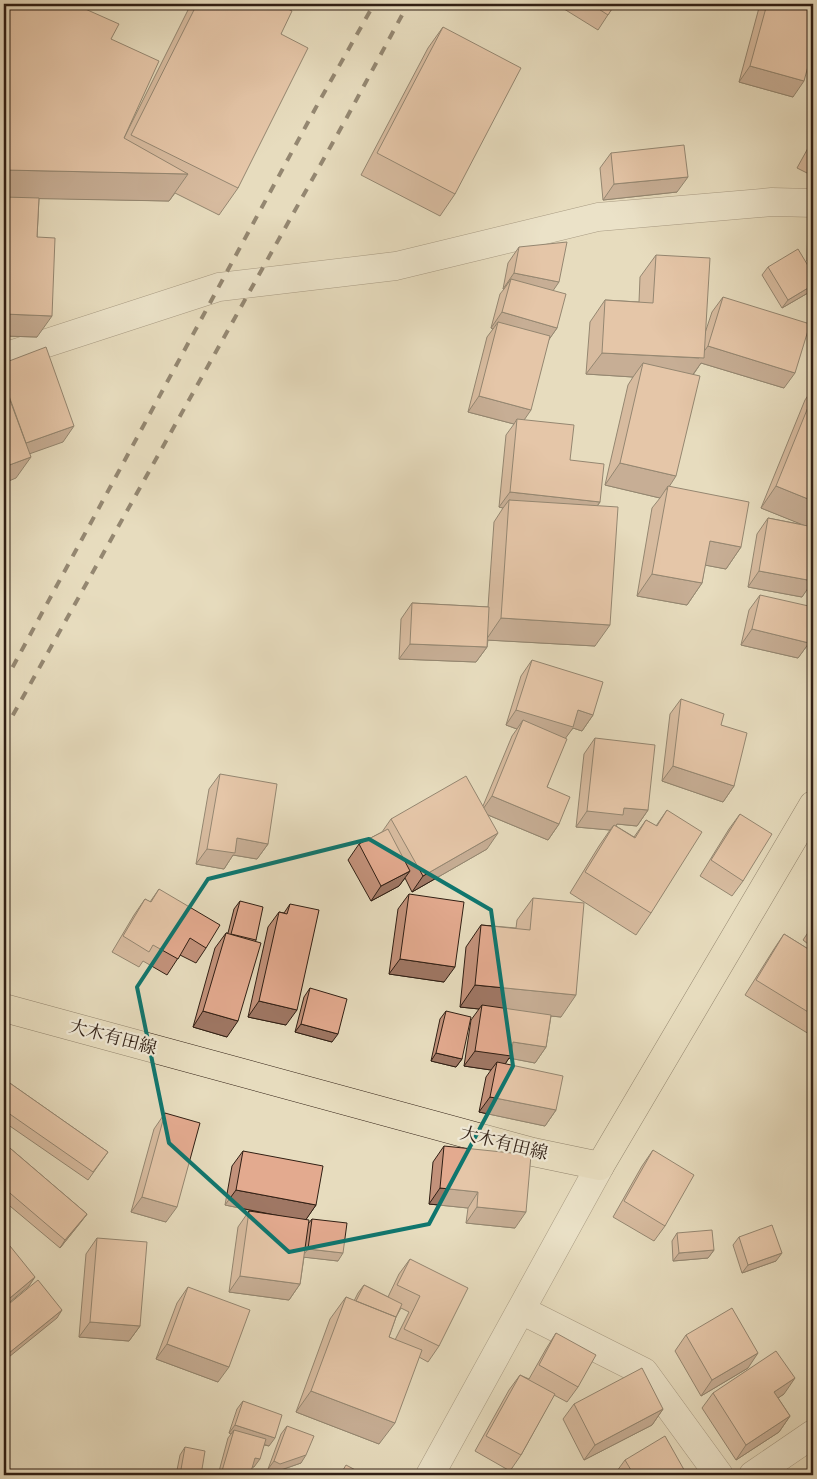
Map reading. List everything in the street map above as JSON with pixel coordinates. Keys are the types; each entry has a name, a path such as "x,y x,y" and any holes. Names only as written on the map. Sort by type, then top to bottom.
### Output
{"main road":[{"path":"600,1166 813,806"},
{"name":"大木有田線","path":"4,1008 533,1152 600,1166"}],"street":[{"path":"4,357 219,287 396,266 598,217 772,202 813,203"},
{"path":"430,1475 600,1166"},
{"path":"520,1310 644,1372 719,1475"},
{"path":"753,1475 813,1434"}],"highlighted area":[{"path":"369,839 491,910 513,1066 429,1224 289,1252 169,1143 137,987 208,879"}],"building":[{"path":"4,4 40,4 51,9 54,4 74,4 119,24 111,39 159,61 124,138 188,174 4,170"},
{"path":"197,4 278,4 292,11 281,34 308,48 238,188 131,135"},
{"path":"591,4 615,4 608,15"},
{"path":"767,4 813,4 813,48 804,81 750,66"},
{"path":"443,27 521,68 455,194 377,153"},
{"path":"813,143 813,155 808,152"},
{"path":"684,145 688,177 614,184 611,153"},
{"path":"4,197 39,198 37,237 55,238 52,316 4,314 6,241 4,241"},
{"path":"567,242 559,282 514,273 519,247"},
{"path":"798,249 813,274 813,285 788,300 768,267"},
{"path":"656,255 710,258 704,358 602,353 605,300 653,303"},
{"path":"511,279 566,294 557,328 502,312"},
{"path":"723,297 810,324 795,373 708,346"},
{"path":"498,322 550,336 531,410 479,396"},
{"path":"46,347 74,426 26,443 4,382 4,363"},
{"path":"643,363 700,376 676,476 620,463"},
{"path":"4,384 31,457 4,467"},
{"path":"813,395 813,501 776,486"},
{"path":"517,419 574,425 570,460 604,464 600,502 510,492"},
{"path":"668,486 749,502 741,547 710,541 702,583 652,574"},
{"path":"509,500 618,507 610,625 501,618"},
{"path":"768,518 813,527 813,581 759,571"},
{"path":"760,595 813,607 813,626 809,643 752,629"},
{"path":"412,603 489,607 487,647 410,644"},
{"path":"532,660 603,682 593,715 578,710 573,727 516,710"},
{"path":"681,699 724,714 721,725 747,733 734,786 673,766"},
{"path":"523,720 567,739 547,787 570,797 559,824 492,796"},
{"path":"595,738 655,745 648,810 624,808 623,815 587,811"},
{"path":"220,774 277,784 268,844 237,838 235,853 207,849"},
{"path":"466,776 498,833 423,876 391,819"},
{"path":"667,810 702,832 651,913 585,872 614,825 635,838 646,820 657,826"},
{"path":"740,814 772,834 743,881 711,860"},
{"path":"388,829 410,871 381,886 359,844"},
{"path":"159,889 220,925 206,948 190,938 178,959 153,945 149,952 123,936 145,899 151,902"},
{"path":"409,894 464,902 455,967 400,959"},
{"path":"533,898 584,903 576,995 475,985 481,925 530,930"},
{"path":"240,901 263,907 256,940 231,934"},
{"path":"290,904 319,910 297,1010 259,1001 279,912 287,914"},
{"path":"226,933 261,943 238,1021 203,1011"},
{"path":"784,934 813,952 813,1015 756,980"},
{"path":"310,988 347,999 338,1034 301,1024"},
{"path":"482,1005 551,1015 546,1047 513,1042 511,1056 475,1051"},
{"path":"446,1011 471,1017 462,1059 436,1053"},
{"path":"497,1062 563,1076 556,1110 490,1097"},
{"path":"4,1079 108,1152 93,1172 4,1110"},
{"path":"165,1113 200,1123 177,1207 142,1197"},
{"path":"4,1143 87,1214 65,1240 4,1188"},
{"path":"444,1146 531,1155 526,1212 477,1207 478,1192 440,1188"},
{"path":"653,1150 694,1175 665,1226 624,1201"},
{"path":"243,1151 323,1166 316,1205 236,1190"},
{"path":"249,1211 309,1220 300,1284 240,1276"},
{"path":"312,1219 347,1223 343,1253 308,1249"},
{"path":"772,1225 782,1253 748,1265 739,1237"},
{"path":"712,1230 714,1250 679,1253 677,1233"},
{"path":"97,1238 147,1242 140,1326 90,1322"},
{"path":"4,1240 8,1245 4,1249"},
{"path":"10,1246 35,1277 4,1303 4,1252"},
{"path":"410,1259 468,1288 439,1346 404,1329 420,1296 397,1285"},
{"path":"38,1280 62,1310 4,1357 4,1308"},
{"path":"364,1285 402,1304 396,1317 356,1301"},
{"path":"188,1287 250,1310 229,1367 167,1344"},
{"path":"346,1297 396,1317 389,1337 422,1350 395,1423 311,1391"},
{"path":"732,1308 758,1353 712,1380 686,1335"},
{"path":"556,1333 596,1355 578,1387 539,1365"},
{"path":"776,1351 795,1378 774,1392 790,1416 746,1445 713,1393"},
{"path":"642,1368 663,1409 595,1445 574,1404"},
{"path":"520,1375 555,1394 521,1455 486,1436"},
{"path":"243,1401 282,1415 275,1438 235,1425"},
{"path":"287,1426 314,1436 306,1455 280,1464 274,1461"},
{"path":"234,1430 266,1439 260,1459 255,1458 250,1475 236,1475 222,1471"},
{"path":"665,1436 687,1475 634,1475 625,1460"},
{"path":"185,1447 205,1451 201,1475 180,1475"},
{"path":"346,1465 365,1475 340,1475"}],"railway":[{"path":"4,683 374,4"},
{"path":"4,731 346,119 408,4"}]}
